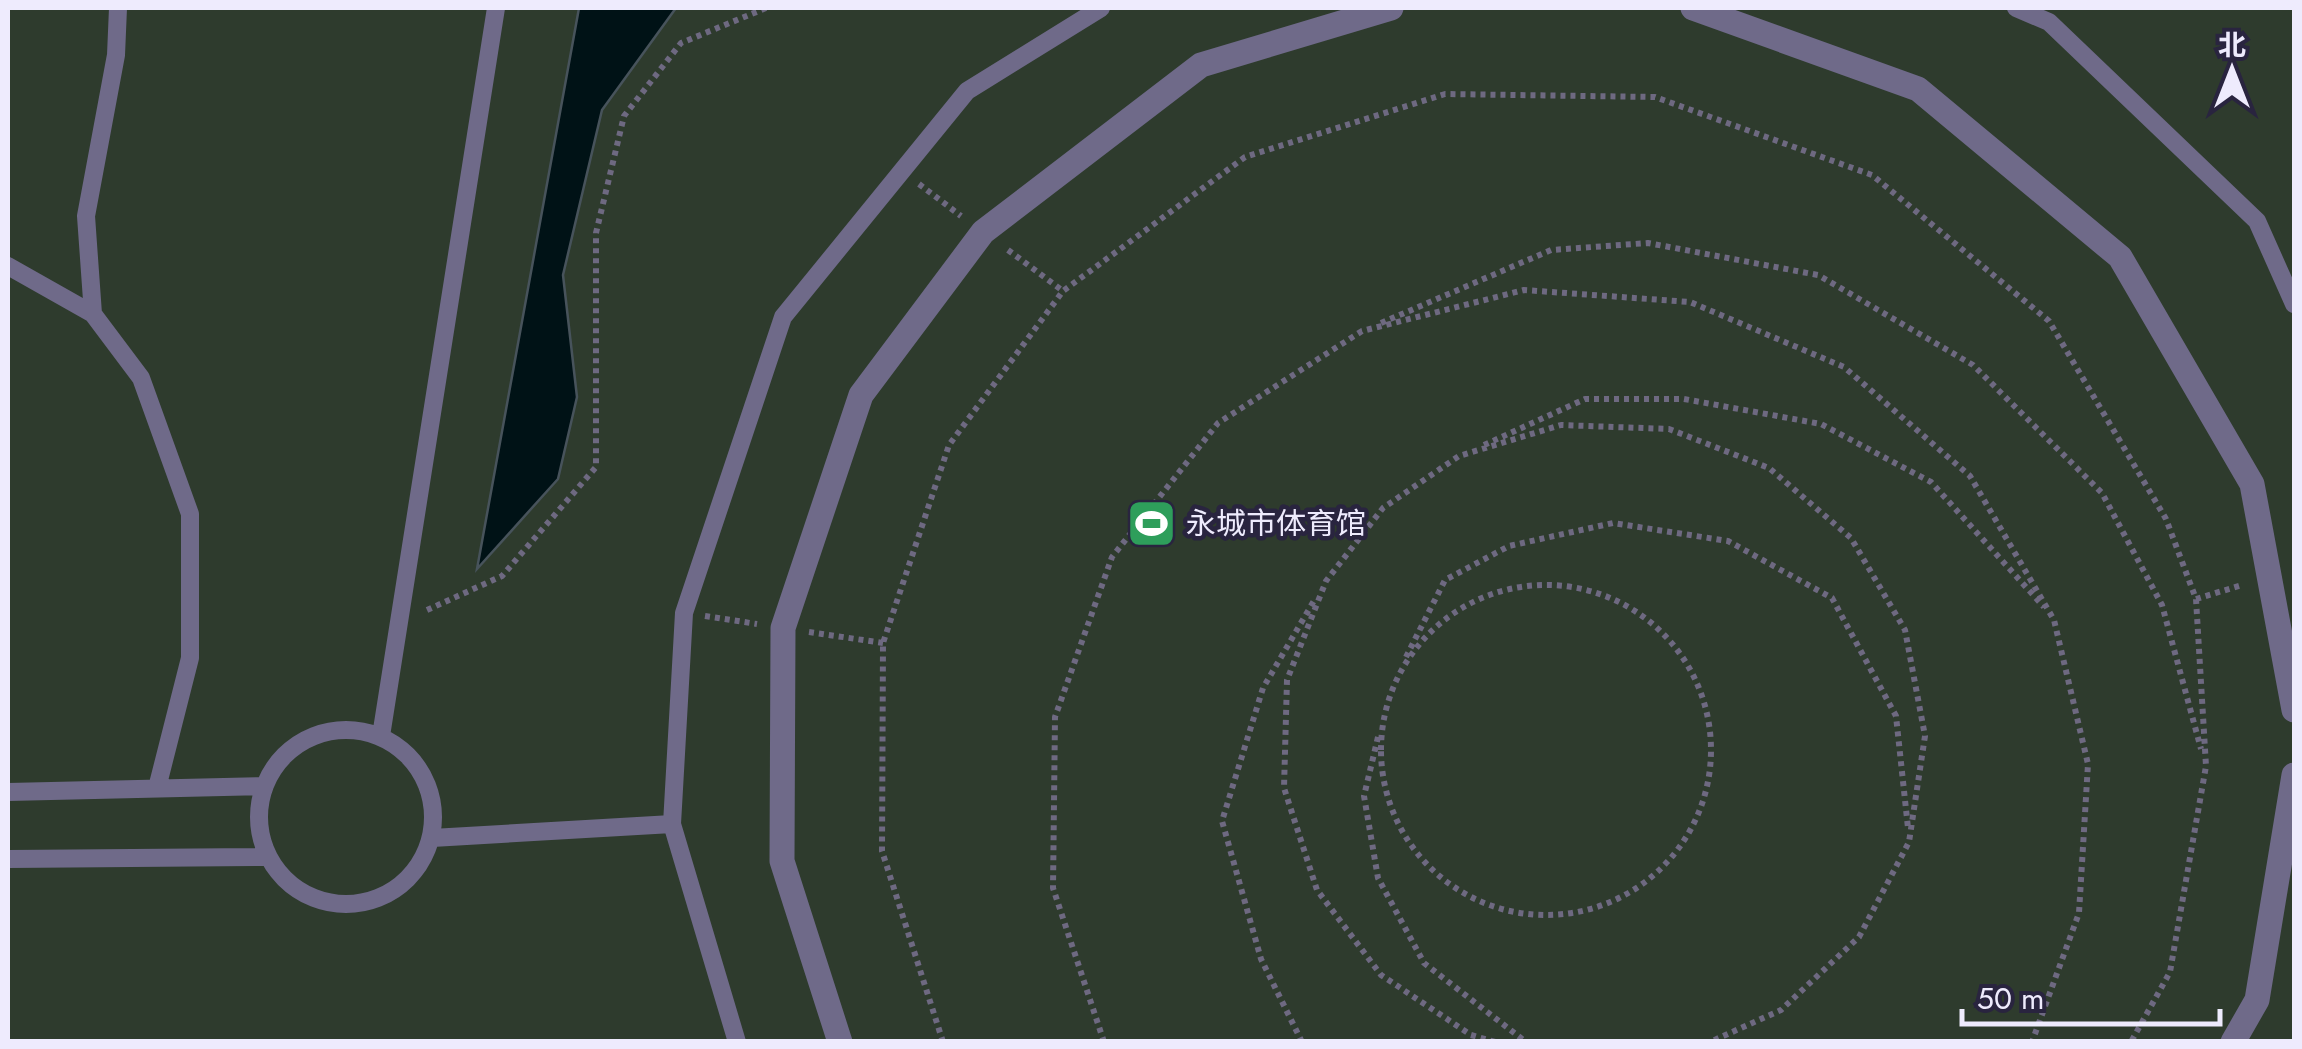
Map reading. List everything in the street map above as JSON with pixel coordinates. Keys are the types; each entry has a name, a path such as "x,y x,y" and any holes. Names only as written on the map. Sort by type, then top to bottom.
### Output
{"street":[{"path":"840,1042 782,861 783,628 861,395 983,232 1200,65 1390,8"},
{"path":"1693,8 1918,89 2120,257 2252,484 2294,710"},
{"path":"2233,1042 2257,1000 2294,776"}],"lane":[{"path":"93,314 86,216 116,55 118,8"},
{"path":"381,736 496,8"},
{"path":"736,1042 672,824 684,613 783,317 967,91 1101,8"},
{"path":"2016,8 2049,22 2257,221 2294,304"},
{"path":"8,266 93,314 141,378 190,514 190,658 157,788"},
{"path":"353,730 381,736 407,754 425,778 434,808 432,838 420,865 399,888 371,901 341,905 311,898 286,881 267,856 258,822 263,786 277,762 298,743 325,732 353,730"},
{"path":"8,792 263,786"},
{"path":"432,838 672,824"},
{"path":"8,859 267,856"}],"path":[{"path":"399,623 502,576 596,467 596,233 624,116 681,44 766,8"},
{"path":"943,1042 882,852 883,643 950,445 1062,292 1246,157 1445,94 1655,97 1872,175 2049,321 2166,519 2196,599 2206,766 2170,972 2131,1042"},
{"path":"1104,1042 1053,888 1055,717 1112,556 1218,423 1362,331 1551,250 1648,243 1818,275 1973,365 2102,493 2162,605 2206,766"},
{"path":"1362,331 1524,290 1690,302 1844,367 1970,476 2054,620 2088,764 2079,913 2032,1042"},
{"path":"1302,1042 1261,958 1222,821 1262,688 1326,580 1383,508 1459,456 1585,399 1684,399 1820,424 1931,482 2054,620"},
{"path":"1459,456 1561,425 1669,429 1770,468 1851,538 1905,630 1925,736 1909,842 1859,937 1781,1010 1710,1042"},
{"path":"1526,1042 1424,963 1378,878 1364,796 1382,721 1401,667 1445,580 1509,546 1613,523 1728,541 1832,598 1896,716 1909,842"},
{"path":"1326,580 1287,680 1284,788 1317,890 1382,975 1471,1035 1495,1042"},
{"path":"1382,721 1380,774 1396,824 1428,868 1471,898 1521,915 1575,914 1625,897 1667,865 1698,820 1712,770 1709,713 1687,661 1649,618 1598,592 1542,584 1486,594 1437,624 1401,667"}],"green space":[{"name":"永城市体育馆","path":"8,8 2294,8 2294,1041 8,1041"}],"shaded area":[{"path":"579,8 676,8 602,110 563,275 577,397 558,479 477,569"}],"place":[{"name":"永城市体育馆","path":"1151,524"}]}
